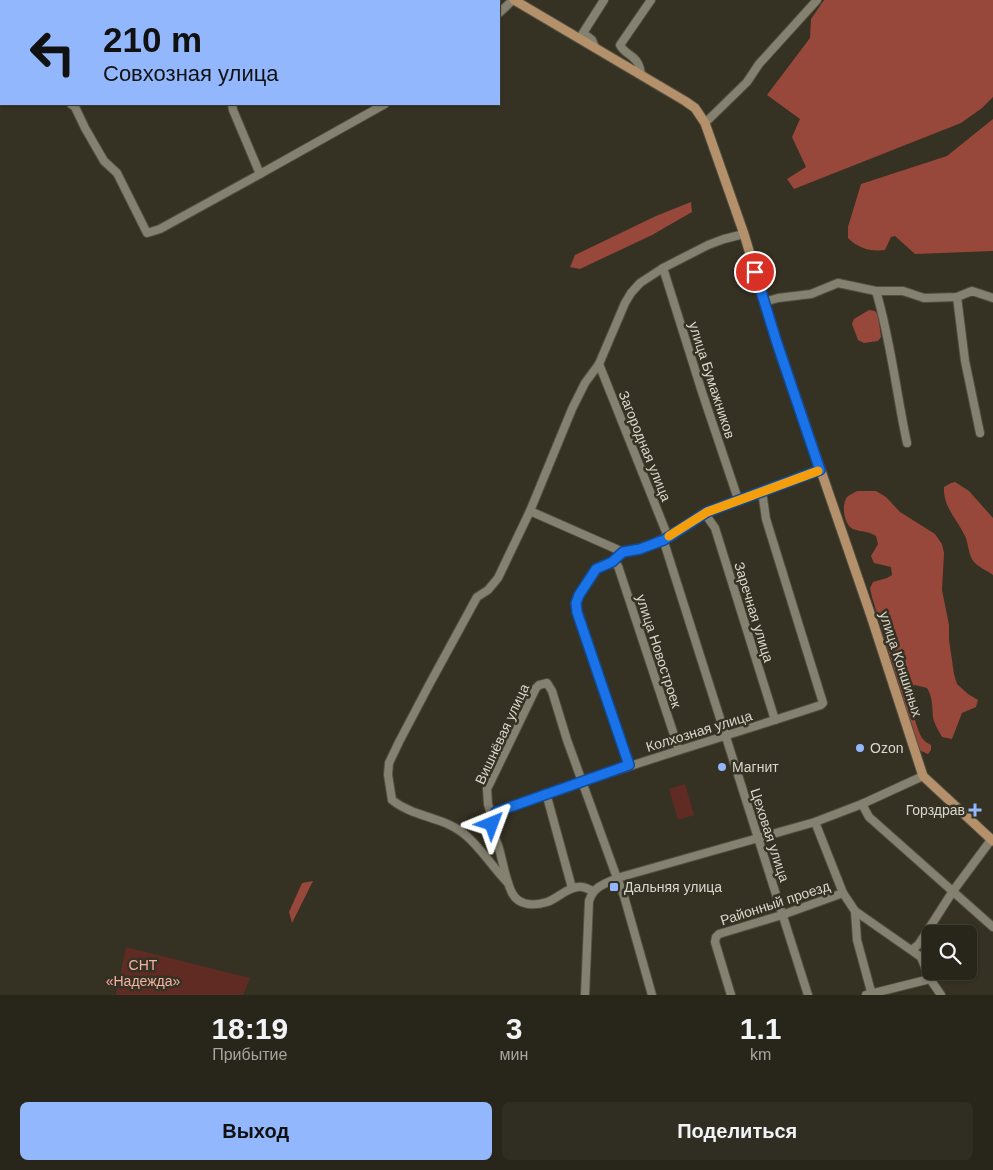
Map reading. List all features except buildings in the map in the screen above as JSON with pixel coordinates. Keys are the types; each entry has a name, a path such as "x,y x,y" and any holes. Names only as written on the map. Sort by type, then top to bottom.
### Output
{"main road":[{"path":"514,0 595,46 690,105 705,123"},
{"name":"улица Коншиных","path":"705,123 744,234 764,302 871,616 923,776 992,841"}],"street":[{"path":"500,12 514,0"},
{"path":"595,46 592,40 584,33 604,0"},
{"path":"641,74 635,58 621,48 620,45 651,0"},
{"path":"705,123 747,82 759,64 817,0"},
{"path":"72,105 104,161 117,173 147,233 160,230 383,105"},
{"path":"232,105 260,174"},
{"path":"508,883 463,833 400,806 392,800 388,775 389,763 477,597 488,590 498,578 530,511 572,409 585,383 599,364 631,293 640,283 663,268 708,245 744,234"},
{"name":"улица Бумажников","path":"663,268 696,375 738,499"},
{"path":"764,302 778,298 810,294 838,283 876,291 903,291 924,298 957,297 972,292 993,298"},
{"path":"876,291 884,316 907,443"},
{"path":"957,297 965,361 980,433"},
{"name":"Загородная улица","path":"599,364 663,525 666,538"},
{"path":"629,765 577,612 576,603 579,595 596,569 612,562 623,552 640,549 666,538 707,512 738,499 820,470"},
{"name":"Колхозная улица","path":"494,814 583,780 726,736 823,703 766,519 762,490"},
{"path":"530,511 623,552"},
{"name":"Заречная улица","path":"707,512 708,518 715,528 775,720"},
{"path":"663,525 668,527 684,526"},
{"name":"Цеховая улица","path":"666,538 757,838 808,995"},
{"name":"улица Новостроек","path":"612,562 618,566 678,750"},
{"name":"Вишнёвая улица","path":"494,814 488,804 487,789 536,688 545,682 550,684 567,740 583,780"},
{"path":"585,995 589,901 592,891 616,878 815,822 862,804 923,776"},
{"path":"583,780 616,878 624,896 652,995"},
{"path":"546,794 572,888"},
{"path":"862,804 869,817 993,927"},
{"path":"494,814 493,830 508,883 516,900 523,904 547,902 572,888 585,887 592,891"},
{"path":"815,822 843,893 856,911 922,958"},
{"path":"913,950 919,944 953,891 992,841"},
{"name":"Районный проезд","path":"731,995 715,942 719,934 782,915 843,893"},
{"path":"856,911 857,940 870,994 926,980"},
{"path":"931,980 941,995"}],"green space":[{"path":"685,784 694,815 678,820 669,789"},
{"name":"СНТ «Надежда»","path":"126,947 250,978 243,995 116,995"}],"shaded area":[{"path":"824,0 993,0 993,97 982,108 961,123 794,189 787,179 806,167 792,137 800,119 767,95 810,38 811,19"},
{"path":"993,119 993,251 915,254 895,236 891,237 885,250 869,250 860,247 848,238 848,227 861,184 947,156"},
{"path":"691,202 692,212 652,235 580,269 570,267 575,255 656,216"},
{"path":"869,310 875,311 878,315 881,337 878,341 864,343 858,340 852,324 854,319"},
{"path":"955,482 969,491 993,518 993,575 978,566 972,559 965,536 948,507 944,487"},
{"path":"857,491 876,491 886,497 900,512 935,534 942,544 944,553 942,590 949,625 949,640 954,674 957,684 978,700 976,707 962,713 952,739 942,737 935,725 931,699 927,688 915,685 910,687 911,705 917,727 923,739 931,745 931,750 928,754 919,750 870,588 873,582 892,575 891,567 874,563 871,556 878,544 876,536 853,529 847,523 844,510 845,501 848,496"},
{"path":"313,881 292,923 289,912 302,883"}],"slow traffic":[{"path":"669,536 707,512 818,471"}],"place":[{"name":"Ozon","path":"860,748"},
{"name":"Магнит","path":"722,767"},
{"name":"Горздрав","path":"975,810"},
{"name":"Дальняя улица","path":"614,887"}],"route":[{"path":"492,824 492,817 496,812 629,765 577,612 576,603 579,595 596,569 612,562 623,552 640,549 664,540 707,512 820,470 755,272"}]}
